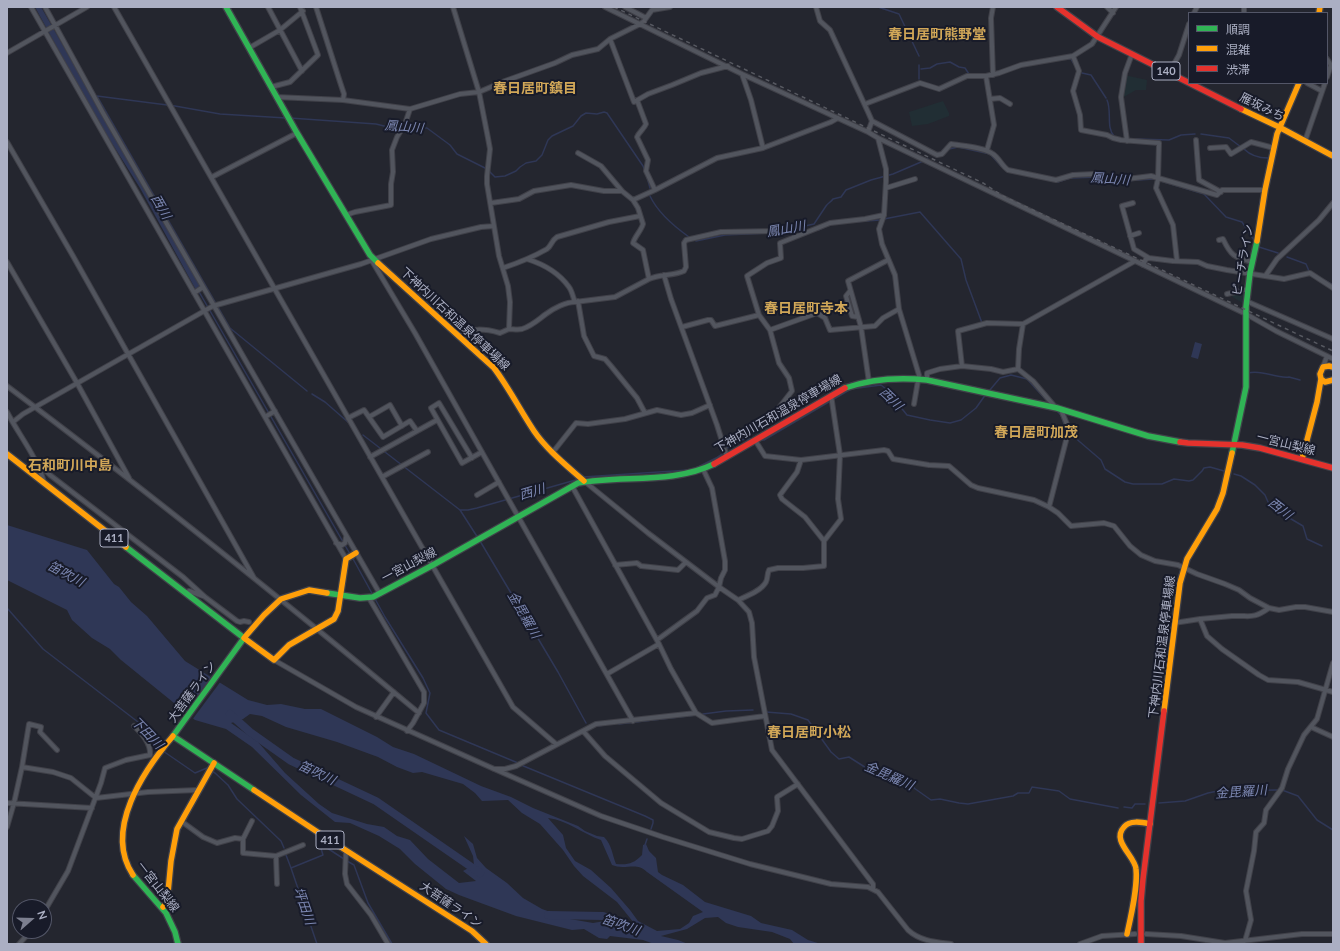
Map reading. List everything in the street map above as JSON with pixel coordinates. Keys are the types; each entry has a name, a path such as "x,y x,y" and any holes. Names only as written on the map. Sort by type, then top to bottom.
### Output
{"main road":[{"name":"下神内川石和温泉停車場線","path":"226,7 288,118 373,261 494,368 501,376 542,442 582,479 679,475 703,468 727,457 842,389 855,384 918,378 1059,409 1148,436 1188,443 1233,445 1223,493 1217,509 1196,542 1184,567 1180,582 1141,901 1141,944"},
{"name":"雁坂みち","path":"1057,7 1098,37 1188,82"},
{"name":"雁坂みち","path":"1191,84 1279,127 1333,156"},
{"name":"ピーチライン","path":"1233,445 1246,387 1246,301 1252,262 1261,222 1265,190 1279,127 1299,84"},
{"path":"1302,460 1317,402 1321,379 1320,374 1323,367 1328,366 1333,368"},
{"path":"1321,379 1331,381"},
{"path":"1317,402 1323,388 1331,381"},
{"name":"一宮山梨線","path":"1233,445 1260,448 1333,468"},
{"name":"411","path":"7,454 244,638"},
{"name":"一宮山梨線","path":"374,596 433,566 582,479"},
{"path":"351,556 340,594 338,611 334,619 289,645 274,660 244,638 264,615 281,600 297,593 309,590 340,594 360,598 374,596"},
{"name":"大菩薩ライン","path":"244,638 173,736 213,765 346,853 472,931 486,944"},
{"name":"一宮山梨線","path":"173,736 158,754 143,777 125,821 122,837 126,860 134,877 162,907 173,924 178,944"},
{"path":"162,907 167,903 173,844 177,828 213,765"},
{"path":"1127,934 1133,907 1136,870 1132,857 1126,851 1121,842 1120,833 1122,827 1134,822 1150,824"}],"street":[{"path":"31,7 206,310 336,543 351,556"},
{"path":"45,7 203,288 346,535 351,556 374,596 424,692 424,703 407,731"},
{"path":"7,53 88,7"},
{"path":"114,7 514,707 556,744"},
{"path":"268,7 302,71"},
{"path":"316,7 344,94 343,100"},
{"path":"453,7 479,92 490,149 487,184 499,256 508,286 510,302 509,329"},
{"path":"605,7 742,74 868,132 1246,314 1276,331 1333,359"},
{"path":"625,7 646,18"},
{"path":"276,97 343,100 410,109 460,94 479,92 572,55 598,49 610,39 644,22 652,10 670,7"},
{"path":"816,7 820,20 830,30 865,104 872,123 937,155 942,154 951,144 987,150 994,154 1003,167 1008,170 1056,180 1073,175 1094,174 1119,180 1151,176 1217,195 1222,190 1265,190"},
{"path":"993,7 991,18 993,75"},
{"path":"1107,7 1113,13"},
{"path":"865,104 920,83 939,89 967,76 993,75 1021,65 1073,56 1092,44 1098,37 1116,7"},
{"path":"249,48 280,30 302,9 318,55 290,82 271,87"},
{"path":"1169,73 1179,55 1188,27"},
{"path":"610,39 634,102 648,94 701,73 728,66"},
{"path":"1127,141 1121,97 1125,73 1132,54"},
{"path":"1073,56 1079,72 1073,90 1080,115 1081,130 1108,135 1113,138 1127,141 1159,143 1158,179 1156,188 1173,225 1177,261"},
{"path":"1328,60 1331,65 1328,74"},
{"path":"742,74 751,100 763,148"},
{"path":"986,76 994,125 987,150"},
{"path":"1309,84 1322,91"},
{"path":"1305,142 1325,84"},
{"path":"990,98 1000,98 1010,104"},
{"path":"637,100 646,124 645,127 638,133 637,137 648,160 646,171 655,190"},
{"path":"346,215 391,205 391,184 393,172 392,150 397,137 405,124 410,109"},
{"path":"633,200 717,158 763,148 838,118"},
{"path":"868,132 872,123"},
{"path":"212,177 297,133"},
{"path":"878,138 886,169 884,215 879,229 882,244 895,275 899,309 919,375 914,404"},
{"path":"1196,140 1199,180 1221,192"},
{"path":"7,142 74,256 255,580"},
{"path":"1210,148 1226,147 1231,154 1251,142 1274,148"},
{"path":"578,153 600,166 622,191 633,200 638,208 642,227 633,243 644,250 650,279"},
{"path":"886,188 915,179"},
{"path":"491,203 519,199 534,191 571,185 604,191 622,191"},
{"path":"1134,203 1122,206 1130,236 1134,249 1149,258 1198,262 1207,266 1227,270 1284,279 1310,273 1333,288"},
{"path":"1266,275 1277,259 1319,220 1333,203"},
{"path":"723,446 766,419 778,409 792,391 789,378 778,363 770,330 759,315 747,276 767,263 781,258 780,243 801,232 830,223 884,215"},
{"path":"503,268 527,259 549,247 552,240 557,237 609,222 640,216"},
{"path":"12,422 22,414 221,303 373,261 431,239 481,227 494,226"},
{"path":"456,333 474,329 486,329 500,333 509,329 522,329 539,321 547,313 570,302 615,297 654,277 684,272 686,267 684,243 686,240 721,232 776,231 799,226 801,232"},
{"path":"1130,236 1139,234"},
{"path":"1219,240 1223,239 1233,256 1252,262"},
{"path":"1143,265 1149,258"},
{"path":"527,259 540,263 557,274 569,287 577,301 584,336 594,356 605,359 637,398 645,413"},
{"path":"869,382 861,327 848,281 888,260"},
{"path":"373,261 519,516 633,720"},
{"path":"962,366 958,331 987,323 1023,324 1135,261"},
{"path":"7,262 77,383 130,480"},
{"path":"664,275 671,299 710,405 727,457"},
{"path":"195,292 203,288"},
{"path":"1228,294 1248,290"},
{"path":"1246,301 1333,339"},
{"path":"770,330 817,313 825,318 830,330 875,326 883,318 899,309"},
{"path":"682,327 708,320 711,320 715,326 759,315"},
{"path":"1018,370 1019,349 1023,324"},
{"path":"1323,367 1327,356"},
{"path":"927,380 927,373 940,369 962,366 1003,372 1018,370 1033,381 1059,409 1069,429 1050,507"},
{"path":"7,386 130,480 255,580 318,628 419,713"},
{"path":"738,600 763,587 767,581 767,574 769,570 778,568 824,566 824,541 841,519 838,499 840,455 832,396"},
{"path":"472,458 439,403 431,408 462,463 472,458 482,452"},
{"path":"553,452 576,423 583,424 625,419 656,410 681,415 692,413 710,405"},
{"path":"369,417 390,406 402,426"},
{"path":"348,418 364,410 383,437 410,422 417,431"},
{"path":"265,417 275,411"},
{"path":"7,412 35,460 44,482"},
{"path":"370,456 437,420"},
{"path":"755,440 765,456 801,460 884,450 888,451 893,460 949,466 971,485 978,488 1034,500 1050,507 1071,526 1104,523 1114,526 1130,546 1141,556 1155,561 1184,567 1197,574 1239,590 1250,598 1269,608 1279,610 1305,606 1333,612"},
{"path":"382,477 428,452"},
{"path":"35,460 50,475 183,577 237,621 249,622"},
{"path":"801,460 797,472 780,495 782,499 805,517 824,541"},
{"path":"657,640 697,611 707,598 715,595 725,570 725,561 712,488 703,468"},
{"path":"582,479 686,562 738,600 749,612 752,622 754,657 772,750 873,884 873,889"},
{"path":"476,495 499,482"},
{"path":"572,486 660,644 671,669 696,713 712,723 765,716"},
{"path":"336,543 342,545 347,540 346,535"},
{"path":"615,565 636,563 641,566 678,570 686,562"},
{"path":"185,593 189,591 205,596"},
{"path":"1174,623 1235,616 1249,617 1260,614 1269,608"},
{"path":"1200,619 1207,636 1222,649 1268,680 1298,682 1333,692"},
{"path":"607,674 660,644"},
{"path":"274,660 338,698 376,717 601,816 750,864 831,884 860,886 873,889 878,892 908,930 914,935 921,939 951,944"},
{"path":"1245,941 1251,920 1246,891 1254,851 1256,832 1264,823 1266,810 1282,788 1288,769 1304,735 1311,727 1319,712 1333,663"},
{"path":"376,717 394,692"},
{"path":"492,768 505,769 516,766 596,724 696,713"},
{"path":"7,827 22,767 29,724 41,726 40,732 57,750"},
{"path":"52,899 68,871 96,798 104,768 126,760 150,755 150,748 147,742 134,726"},
{"path":"1311,727 1333,737"},
{"path":"583,731 606,756 661,803 709,832 742,839 768,831 772,826 778,811 777,798 798,784"},
{"path":"22,767 53,772 71,778 96,798 148,792 198,790"},
{"path":"7,803 92,808"},
{"path":"181,821 203,837 218,843 235,838 244,839"},
{"path":"252,821 244,839 243,854 276,856 304,845"},
{"path":"346,853 344,874 347,884 371,915 388,944"},
{"path":"276,856 277,884"},
{"path":"1080,944 1102,936 1134,934"},
{"path":"1146,934 1181,936 1225,943 1302,934 1333,934"}],"shaded area":[{"path":"1124,75 1147,80 1146,90 1136,90 1122,98"},
{"path":"943,101 949,116 928,124 912,126 909,112"},
{"path":"1244,291 1244,304 1230,294"}],"water":[{"path":"35,7 41,7 201,287 196,290 140,188 93,113"},
{"path":"1195,342 1202,344 1198,359 1191,357"},
{"path":"7,525 87,550 114,584 119,587 131,602 147,616 185,661 248,700 267,705 281,704 305,709 321,709 377,737 393,747 414,754 481,786 511,797 533,808 578,826 585,831 604,837 610,846 616,864 627,864 636,860 642,855 643,845 646,844 649,851 656,858 658,872 683,885 705,902 751,916 761,923 792,930 808,940 821,944 794,944 790,939 772,932 738,927 726,923 718,917 705,918 687,929 661,936 688,944 654,944 643,940 610,936 607,939 599,938 584,929 572,930 516,916 459,895 446,889 415,864 400,849 379,836 350,823 335,822 301,795 252,747 226,729 195,720 121,660 110,649 92,638 72,620 67,610 7,580","holes":["250,714 262,716 286,727 337,742 378,757 413,773 422,772 463,784 475,793 482,801 508,800 522,813 540,824 583,876 617,902 634,923 623,921 593,923 570,919 542,909 523,898 507,883 486,868 477,858 473,844 464,836 473,856 474,865 463,871 476,881 459,883 428,859 410,840 397,836 384,827 367,824 332,813 319,804 285,773 258,742 231,723 243,719","548,818 562,821 601,840 612,865 621,867 635,866 644,869 703,912 693,916 689,923 680,929 657,931 638,921 611,888 591,870 575,861 566,848 563,835"]}],"pier":[{"path":"213,675 221,681 192,720 184,713"}],"waterway":[{"path":"878,7 899,14 919,56"},
{"path":"1066,59 1071,59 1074,64"},
{"path":"921,69 950,62 959,67 965,68 969,74"},
{"path":"919,65 919,79"},
{"path":"1082,73 1091,75 1106,98"},
{"name":"鳳山川","path":"97,96 175,106 220,114 286,118"},
{"name":"西川","path":"97,96 230,328 307,391"},
{"path":"1107,100 1110,129 1114,136"},
{"name":"鳳山川","path":"290,118 376,124 392,128 427,128 450,145 457,154 487,169 495,177 505,176 516,171 526,163 536,161 542,155 548,140 552,136 573,126 581,116 586,113 597,114 604,112 607,113 645,171"},
{"path":"1136,139 1169,140 1181,135 1195,134"},
{"path":"1201,134 1229,138 1241,147"},
{"name":"鳳山川","path":"949,149 958,147 990,154 1001,166"},
{"path":"1244,149 1255,156 1268,158"},
{"name":"鳳山川","path":"787,230 814,224 827,205 833,199 841,197 846,190 871,180 893,174 928,159"},
{"name":"鳳山川","path":"647,177 650,188"},
{"name":"鳳山川","path":"1055,181 1058,182 1070,178 1099,177"},
{"name":"鳳山川","path":"1122,181 1154,179"},
{"name":"鳳山川","path":"1161,181 1204,194 1226,217 1242,222 1254,240"},
{"name":"鳳山川","path":"650,196 653,202 667,218 689,237"},
{"name":"鳳山川","path":"884,219 920,212 961,259 966,280 982,323"},
{"name":"鳳山川","path":"852,222 880,220"},
{"name":"鳳山川","path":"818,230 823,228"},
{"name":"鳳山川","path":"696,241 725,235 769,233"},
{"name":"鳳山川","path":"1259,247 1278,253"},
{"name":"鳳山川","path":"1287,257 1306,264 1309,271"},
{"name":"鳳山川","path":"1324,280 1333,285"},
{"path":"198,290 350,554"},
{"path":"1248,373 1259,372 1300,380"},
{"name":"西川","path":"989,391 1000,378 1011,375 1027,379 1048,402"},
{"name":"西川","path":"762,440 851,389 881,385 907,415 950,423 961,420 976,408 986,394"},
{"name":"西川","path":"312,394 325,402 349,423"},
{"name":"西川","path":"1057,411 1061,415 1066,430 1101,460 1105,469 1125,482 1133,484 1162,484 1174,479 1189,481 1193,480 1204,468 1210,467 1224,471"},
{"name":"西川","path":"363,435 460,510 478,538"},
{"name":"西川","path":"727,448 744,439 750,439"},
{"name":"西川","path":"694,469 722,454"},
{"name":"西川","path":"583,477 689,470"},
{"name":"西川","path":"1234,474 1241,476 1255,485 1265,495 1268,502 1281,509 1286,516 1303,526 1307,539 1322,546"},
{"name":"西川","path":"460,510 477,508 579,479"},
{"name":"金毘羅川","path":"480,541 558,672 586,723"},
{"path":"352,557 385,617 423,678 430,693 426,713 439,730 518,763"},
{"name":"下田川","path":"7,608 43,649 138,722 154,744 160,749"},
{"name":"金毘羅川","path":"703,714 753,710"},
{"name":"金毘羅川","path":"766,712 791,714 808,720 831,752 839,759 849,757 871,771 904,781 914,786 914,788 931,800 940,799 968,804 1013,796 1018,793 1029,793 1032,787 1059,791 1070,799 1118,808"},
{"name":"笛吹川","path":"230,714 250,732 291,761 376,801 480,873"},
{"name":"金毘羅川","path":"619,724 696,715"},
{"name":"金毘羅川","path":"597,726 605,725"},
{"name":"下田川","path":"163,751 195,773 207,768 215,773 228,785 237,799 281,841 284,848"},
{"path":"521,765 645,816 653,820 651,829"},
{"name":"金毘羅川","path":"1159,803 1185,801 1218,791 1277,790"},
{"name":"金毘羅川","path":"1282,790 1298,796 1317,820 1333,830"},
{"name":"金毘羅川","path":"1124,807 1132,808 1135,804 1145,804"},
{"path":"645,845 647,839"},
{"name":"下田川","path":"286,855 291,868 323,855 320,845 344,859"},
{"name":"下田川","path":"347,861 354,865 368,903 392,944"},
{"name":"坪田川","path":"291,868 317,944"},
{"name":"笛吹川","path":"548,915 603,916 625,925"}],"railway":[{"path":"614,7 983,183 1003,196 1333,351"}],"traffic: fast":[{"path":"226,7 297,133 370,255 378,263"},
{"path":"1232,453 1246,387 1246,307 1250,273 1257,241"},
{"path":"845,388 885,380 927,380 1057,408 1148,436 1180,442"},
{"path":"327,593 360,598 373,597 578,483 612,479 665,477 698,470 714,464"},
{"path":"126,547 244,638 173,736 254,790"},
{"path":"133,875 166,913 175,932 178,944"}],"traffic: slow":[{"path":"1319,12 1320,7"},
{"path":"1257,241 1265,190 1277,134 1299,84"},
{"path":"1241,109 1279,127 1333,156"},
{"path":"378,263 494,368 539,438 557,457 584,481"},
{"path":"1333,367 1323,367 1320,374 1321,379 1325,382 1333,380"},
{"path":"1302,459 1317,402 1321,379"},
{"path":"1164,711 1180,583 1187,559 1217,509 1223,493 1232,453"},
{"path":"7,454 126,547"},
{"path":"327,593 309,590 281,599 264,615 244,638 274,660 289,645 334,619 338,611 346,559 356,553"},
{"path":"133,875 125,858 123,839 125,820 131,801 140,783 150,766 173,736"},
{"path":"163,907 167,903 171,861 177,829 214,763"},
{"path":"254,790 472,931 486,944"},
{"path":"1127,934 1135,893 1136,869 1135,864 1122,843 1120,838 1121,832 1126,825 1132,822 1150,824"}],"traffic: jam":[{"path":"1057,7 1098,37 1188,82"},
{"path":"1191,84 1241,109"},
{"path":"714,464 845,388"},
{"path":"1180,442 1242,445 1260,448 1333,468"},
{"path":"1141,944 1141,901 1143,879 1164,711"}],"district":[{"name":"春日居町熊野堂","path":"937,34"},
{"name":"春日居町鎮目","path":"535,88"},
{"name":"春日居町寺本","path":"806,308"},
{"name":"春日居町加茂","path":"1036,432"},
{"name":"石和町川中島","path":"70,465"},
{"name":"春日居町小松","path":"809,732"}]}
